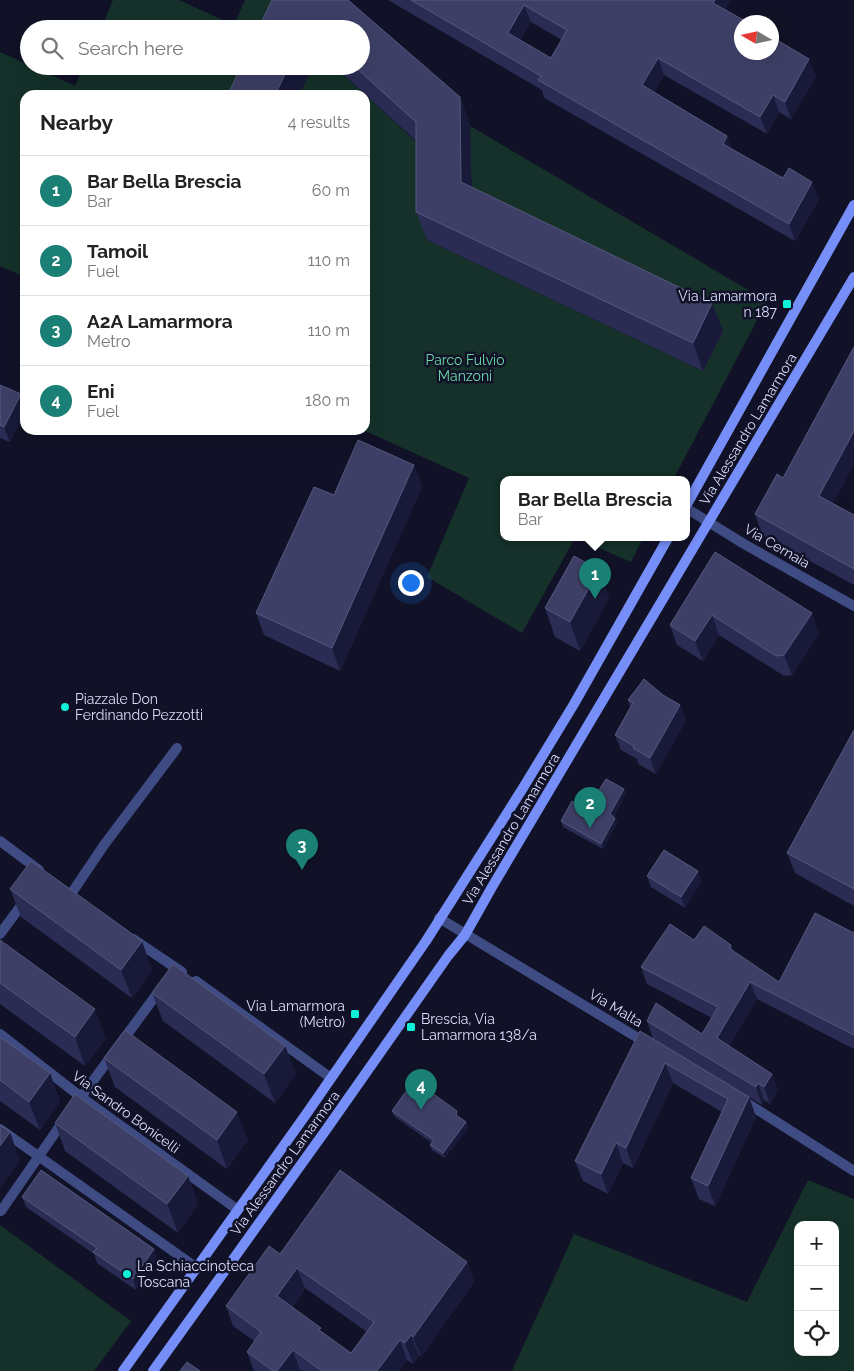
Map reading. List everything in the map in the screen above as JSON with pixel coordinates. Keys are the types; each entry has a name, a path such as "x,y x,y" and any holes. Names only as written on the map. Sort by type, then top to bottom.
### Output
{"main road":[{"name":"Via Alessandro Lamarmora","path":"690,500 854,205"},
{"name":"Via Alessandro Lamarmora","path":"153,1371 328,1128 448,956 465,935 854,277"},
{"name":"Via Alessandro Lamarmora","path":"123,1371 426,941 564,721 666,541"}],"street":[{"name":"Via Cernaia","path":"690,509 744,544 854,606"},
{"path":"71,894 177,748"},
{"path":"0,841 39,881 0,934"},
{"name":"Via Malta","path":"439,918 658,1049"},
{"path":"123,932 331,1078"},
{"path":"1,1211 81,1096 176,968"},
{"name":"Via Sandro Bonicelli","path":"0,1034 81,1096 238,1210"},
{"path":"731,1093 854,1171"},
{"path":"0,1129 197,1268"}],"green space":[{"path":"113,0 179,0 223,20 105,20"},
{"path":"245,0 295,0 286,20 236,20"},
{"path":"0,52 20,61 20,75 51,75 75,86 80,75 261,75 253,90 20,90 20,275 0,266"},
{"name":"Parco Fulvio Manzoni","path":"309,75 344,75 360,90 301,90"},
{"name":"Parco Fulvio Manzoni","path":"370,99 426,151 427,240 703,371 722,332 472,211 470,126 767,301 675,476 500,476 500,541 573,541 522,633 427,577 469,478 370,433"},
{"path":"583,541 642,541 631,562"},
{"path":"808,1180 854,1199 854,1371 512,1371 574,1234 747,1302"},
{"path":"0,1225 131,1321 94,1371 0,1371"}],"building":[{"path":"272,0 348,0 460,97 461,182 712,303 693,343 416,212 416,122 364,75 370,75 370,20 262,20"},
{"path":"411,0 715,0 713,3 734,15 734,60 779,60 779,41 809,59 785,102 773,95 760,117 658,58 642,85 727,136 723,144 783,178 789,168 812,182 789,224 538,80 541,76","holes":["524,5 567,30 551,58 508,33"]},
{"path":"237,75 285,75 277,90 230,90"},
{"path":"854,347 854,431 819,496 854,515 854,569 755,514 777,474 783,478"},
{"path":"0,385 20,394 20,396 4,427 0,425"},
{"path":"358,440 414,465 332,648 256,613 314,487 334,495"},
{"path":"715,552 812,613 784,655 776,656 712,615 695,641 670,625"},
{"path":"574,556 599,570 570,622 545,608"},
{"path":"644,679 663,695 680,705 650,758 615,735 633,703 628,700"},
{"path":"854,730 854,889 787,853"},
{"path":"606,779 624,789 610,814 615,818 601,844 561,821 572,801 587,809"},
{"path":"664,850 698,871 681,897 647,876"},
{"path":"31,861 142,941 121,970 10,889"},
{"path":"815,913 854,933 854,1035 750,982 717,1038 772,1074 764,1087 758,1083 756,1087 647,1021 656,1003 702,1034 718,1007 641,967 670,924 694,940 704,926 731,945 729,948 779,982"},
{"path":"0,940 95,1009 75,1037 0,983"},
{"path":"173,964 285,1046 264,1074 152,993"},
{"path":"125,1030 237,1112 217,1140 104,1058"},
{"path":"640,1031 749,1097 708,1186 691,1178 728,1099 665,1063 626,1148 616,1143 601,1174 575,1161"},
{"path":"0,1037 50,1073 29,1102 0,1080"},
{"path":"414,1080 457,1111 456,1115 466,1122 443,1153 430,1145 434,1140 392,1111"},
{"path":"75,1094 188,1176 167,1204 55,1123"},
{"path":"0,1125 10,1132 0,1146"},
{"path":"41,1170 154,1249 133,1279 93,1252 97,1248 22,1197"},
{"path":"340,1170 467,1262 413,1337 411,1335 405,1343 400,1340 377,1371 322,1371 293,1350 277,1371 273,1371 247,1352 261,1332 226,1306 269,1246 280,1254","holes":["297,1268 374,1322 351,1353 277,1296"]},
{"path":"187,1362 200,1371 180,1371"}],"place":[{"name":"Via Lamarmora n 187","path":"787,304"},
{"name":"Bar Bella Brescia","path":"595,599"},
{"name":"Piazzale Don Ferdinando Pezzotti","path":"65,707"},
{"name":"Tamoil","path":"590,828"},
{"name":"A2A Lamarmora","path":"302,870"},
{"name":"Via Lamarmora (Metro)","path":"355,1014"},
{"name":"Brescia, Via Lamarmora 138/a","path":"411,1027"},
{"name":"Eni","path":"421,1110"},
{"name":"La Schiaccinoteca Toscana","path":"127,1274"}]}
